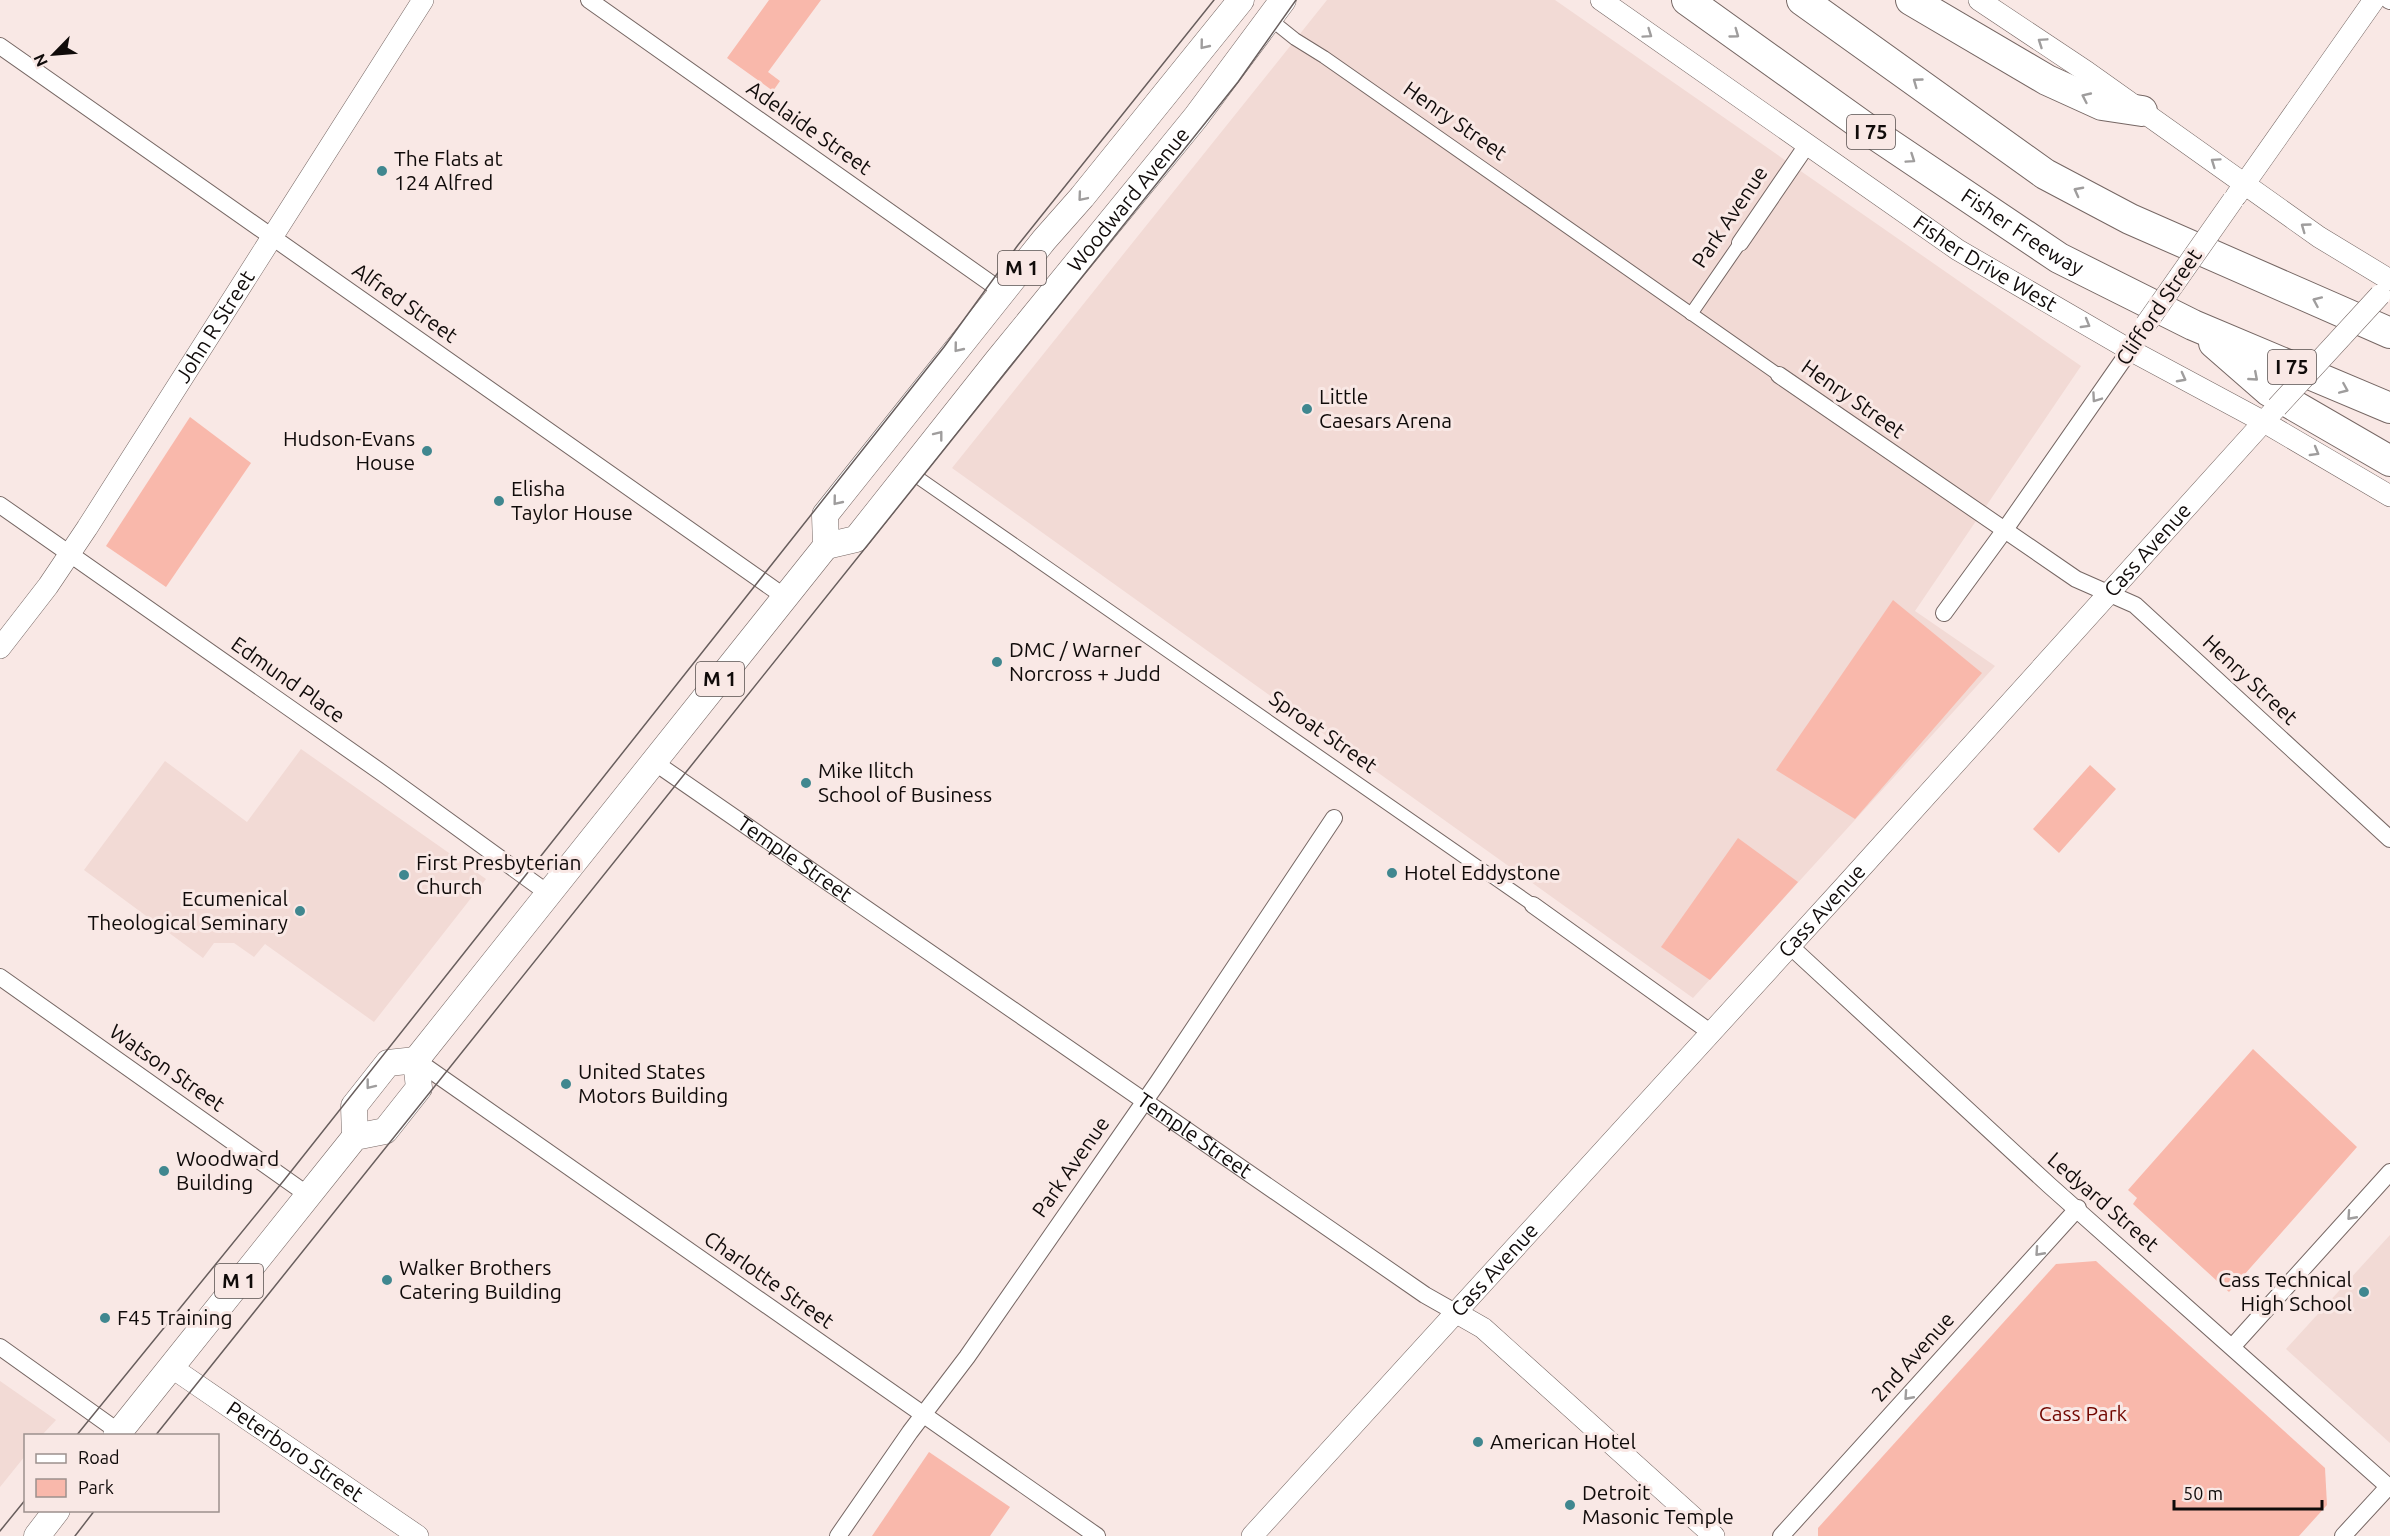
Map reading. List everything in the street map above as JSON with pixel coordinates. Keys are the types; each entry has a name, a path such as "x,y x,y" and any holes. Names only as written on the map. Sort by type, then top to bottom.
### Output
{"highway":[{"name":"Fisher Freeway","path":"1687,0 1870,131 2059,258 2193,325 2390,408"},
{"path":"1802,0 2045,174 2130,219 2390,333"},
{"path":"1911,0 2047,80 2102,105 2142,111"},
{"path":"2193,325 2269,391 2390,461"}],"main road":[{"name":"Woodward Avenue","path":"1240,0 825,515 826,546 856,539 1196,117 1276,9"},
{"name":"M 1","path":"416,1060 826,546"},
{"path":"416,1060 419,1088 385,1131 355,1137 354,1106 381,1071 388,1063 416,1060"},
{"name":"M 1","path":"118,1434 355,1137"},
{"path":"38,1536 56,1512"}],"street":[{"name":"John R Street","path":"0,648 70,554 423,0"},
{"name":"Adelaide Street","path":"589,0 1003,292"},
{"name":"Fisher Drive West","path":"1600,0 1958,250 2130,350 2271,415 2390,496"},
{"path":"1979,0 2142,111 2239,192 2319,237 2386,286"},
{"name":"Clifford Street","path":"1944,613 2004,531 2146,324 2374,0"},
{"name":"Henry Street","path":"1276,9 1295,39 1691,314 2076,579 2135,605 2390,838"},
{"name":"Alfred Street","path":"0,46 786,597"},
{"name":"Park Avenue","path":"1691,314 1807,145"},
{"name":"Cass Avenue","path":"1252,1536 1790,946 2386,286"},
{"name":"Sproat Street","path":"910,472 1533,905 1710,1032"},
{"name":"Edmund Place","path":"0,506 385,775 549,894"},
{"name":"Temple Street","path":"654,762 1425,1295 1483,1328 1714,1536"},
{"name":"Park Avenue","path":"838,1536 967,1357 1144,1102 1334,818"},
{"name":"Ledyard Street","path":"1790,946 1919,1067 2389,1487"},
{"name":"Watson Street","path":"0,977 308,1195"},
{"name":"Charlotte Street","path":"416,1060 1097,1536"},
{"path":"2233,1346 2390,1172"},
{"name":"2nd Avenue","path":"1781,1536 2078,1208"},
{"path":"0,1347 118,1434"},
{"name":"Peterboro Street","path":"171,1367 418,1536"},
{"path":"2343,1536 2389,1487"}],"shaded area":[{"path":"1327,0 1555,0 2081,366 1915,611 1995,666 1693,998 952,468"},
{"name":"Ecumenical Theological Seminary","path":"301,749 486,879 374,1022 265,944 254,957 234,943 214,943 203,958 84,870 165,761 247,822"},
{"name":"Cass Technical High School","path":"2390,1235 2390,1443 2286,1349"},
{"path":"0,1381 56,1420 43,1434 24,1434 24,1457 0,1487"}],"green space":[{"path":"769,0 821,0 768,72 780,81 773,91 727,58"},
{"path":"190,417 251,463 166,587 106,546"},
{"path":"1893,600 1982,673 1855,819 1776,770"},
{"path":"2090,765 2116,789 2059,853 2033,829"},
{"path":"1738,838 1798,882 1710,980 1661,947"},
{"path":"2253,1049 2357,1147 2229,1292 2133,1204 2137,1198 2128,1190"},
{"name":"Cass Park","path":"2096,1261 2325,1468 2327,1505 2299,1536 1818,1536 1818,1528 2056,1264"},
{"path":"929,1452 1010,1507 990,1536 872,1536"}],"tram line":[{"path":"78,1434 285,1179 944,347 1018,245 1214,0"},
{"path":"157,1434 1238,82 1296,0"},
{"path":"0,1531 24,1501"},
{"path":"75,1536 93,1512"}],"place":[{"name":"The Flats at 124 Alfred","path":"382,171"},
{"name":"Little Caesars Arena","path":"1307,409"},
{"name":"Hudson-Evans House","path":"427,451"},
{"name":"Elisha Taylor House","path":"499,501"},
{"name":"DMC / Warner Norcross + Judd","path":"997,662"},
{"name":"Mike Ilitch School of Business","path":"806,783"},
{"name":"Hotel Eddystone","path":"1392,873"},
{"name":"First Presbyterian Church","path":"404,875"},
{"name":"Ecumenical Theological Seminary","path":"300,911"},
{"name":"United States Motors Building","path":"566,1084"},
{"name":"Woodward Building","path":"164,1171"},
{"name":"Walker Brothers Catering Building","path":"387,1280"},
{"name":"Cass Technical High School","path":"2364,1292"},
{"name":"F45 Training","path":"105,1318"},
{"name":"American Hotel","path":"1478,1442"},
{"name":"Detroit Masonic Temple","path":"1570,1505"}]}
